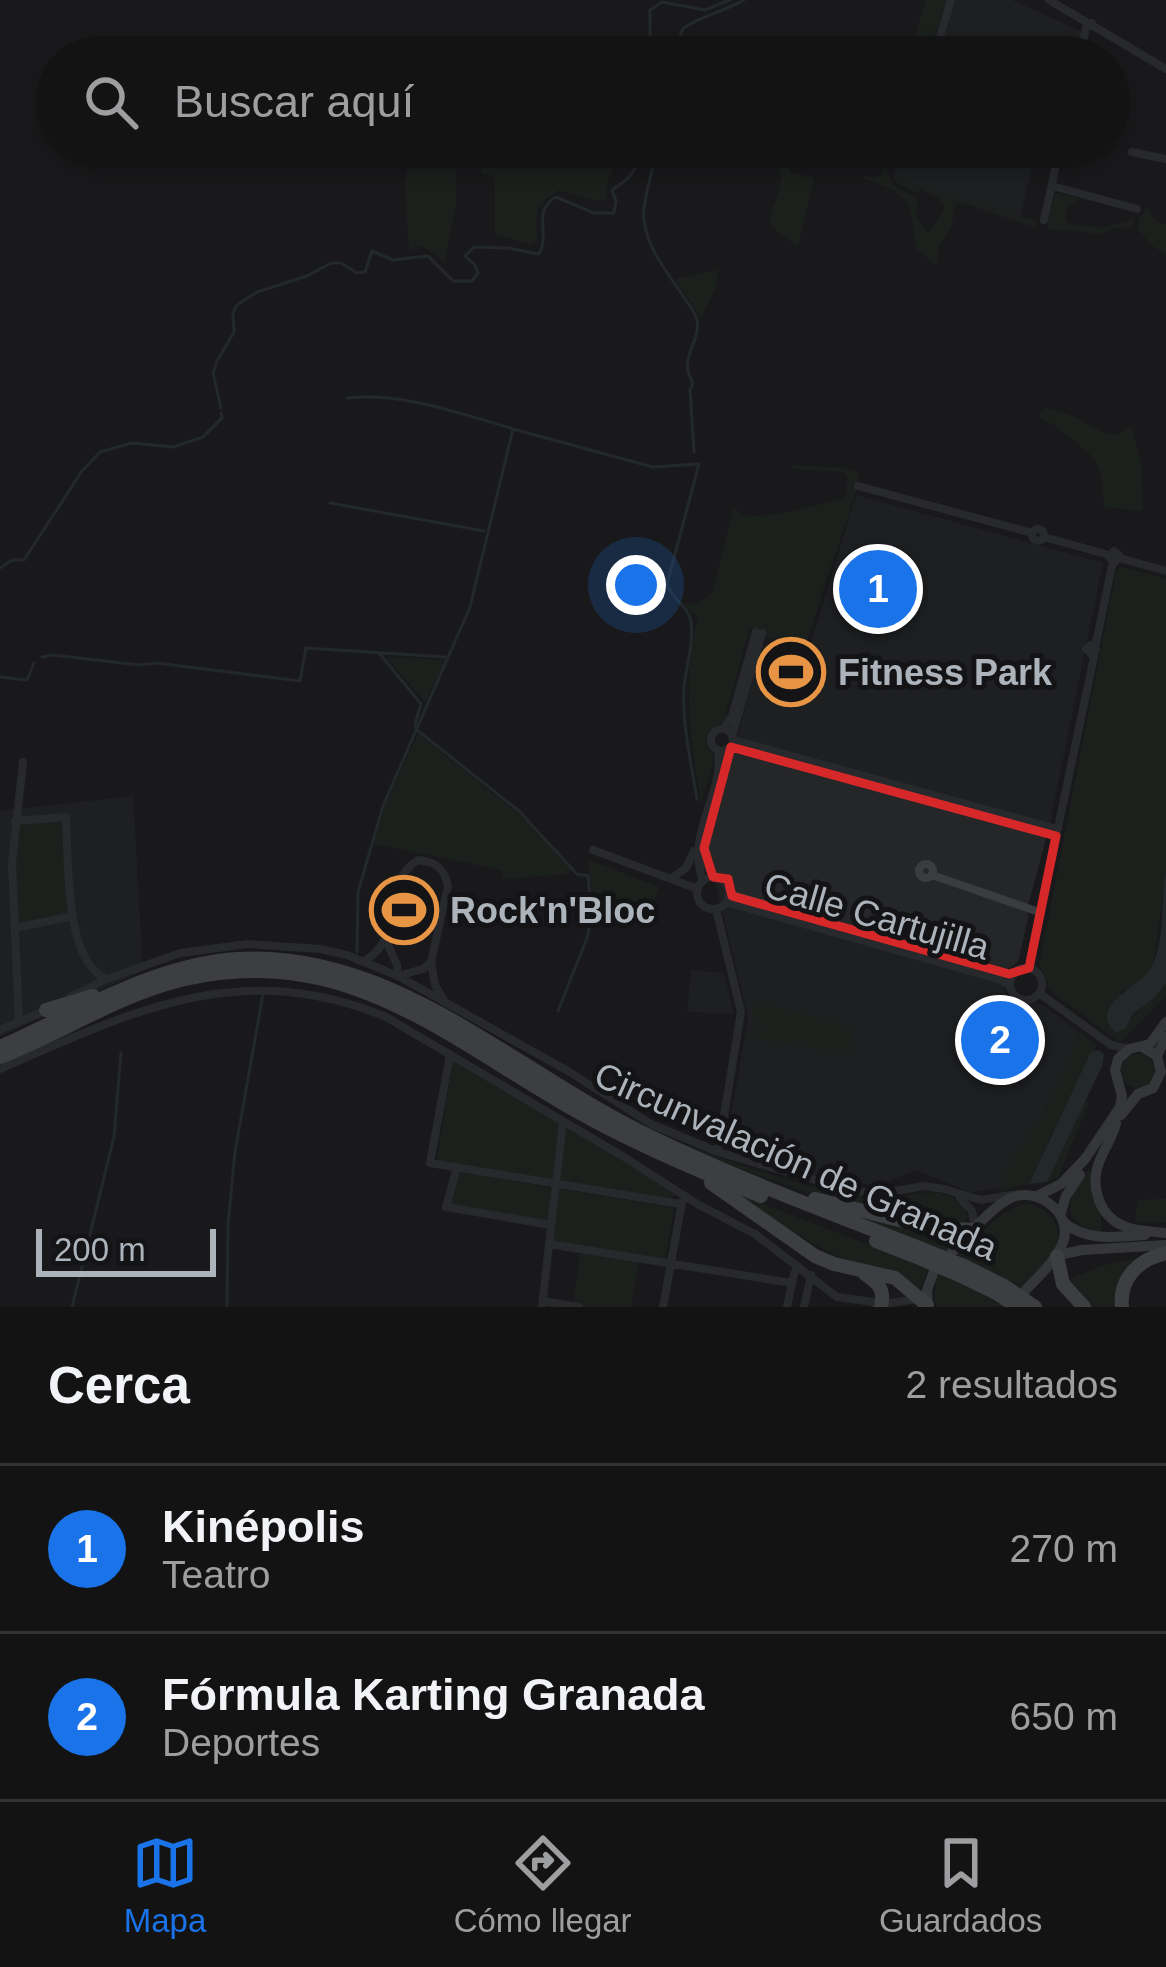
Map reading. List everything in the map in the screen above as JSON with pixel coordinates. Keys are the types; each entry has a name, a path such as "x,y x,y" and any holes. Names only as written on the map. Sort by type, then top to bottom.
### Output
{"highway":[{"name":"Circunvalación de Granada","path":"0,1047 127,987 190,966 235,959 299,962 347,972 434,1011 625,1124 924,1255"},
{"name":"Circunvalación de Granada","path":"0,1057 182,980 234,971 337,981 408,1010 581,1114 682,1164 962,1270 1035,1307"},
{"path":"46,1010 127,987"},
{"path":"682,1164 815,1256 895,1278 922,1298"},
{"path":"758,1185 932,1228 975,1229"},
{"path":"1123,1307 1127,1277 1137,1265 1166,1249"},
{"path":"1058,1256 1063,1284 1084,1307"},
{"path":"856,1268 876,1281 881,1303"},
{"name":"Circunvalación de Granada","path":"1000,1290 1017,1307"}],"main road":[{"path":"1036,1196 1061,1184 1085,1159 1120,1107 1118,1059 1156,1039 1166,1022"},
{"path":"1024,1292 1058,1256 1065,1240 1062,1218 1070,1190 1138,1094 1153,1088 1166,1037"},
{"path":"1135,1048 1162,1062"},
{"path":"1120,1085 1138,1094"},
{"path":"1116,1124 1096,1170 1099,1202 1126,1227 1166,1234"},
{"path":"951,1253 1018,1195 1048,1202 1078,1233 1090,1237 1166,1234"},
{"path":"1058,1256 1082,1250 1166,1249"},
{"path":"922,1298 934,1271"}],"street":[{"path":"940,36 951,0"},
{"path":"1049,0 1113,36"},
{"path":"1084,36 1092,23"},
{"path":"1130,47 1166,69"},
{"path":"1132,152 1166,159"},
{"path":"1044,220 1056,168"},
{"path":"1052,186 1137,209"},
{"path":"858,486 1032,533 1040,530 1044,537 1166,571"},
{"path":"1028,968 1114,558"},
{"path":"593,850 672,878 704,882 723,881 727,898 716,909 700,903 704,882 706,864 704,848 757,637"},
{"path":"728,742 1056,833"},
{"path":"672,878 686,868 697,844 728,742"},
{"path":"19,1022 12,863 23,762"},
{"path":"16,821 66,817 74,933 92,968 105,980"},
{"path":"697,844 704,882"},
{"path":"365,962 386,942 399,879 407,866 418,860 439,866 448,886 431,962 435,985 446,1003"},
{"path":"932,874 1039,912"},
{"name":"Calle Cartujilla","path":"727,898 1014,974"},
{"name":"Calle Cartujilla","path":"727,898 1010,986"},
{"path":"716,909 741,1012 718,1153"},
{"path":"15,928 73,916"},
{"path":"386,942 398,976"},
{"path":"0,1030 105,980 180,953 248,944 320,949 398,976 568,1071 651,1124 718,1153 850,1190 879,1194 924,1186 981,1200 1018,1195"},
{"path":"398,976 431,962"},
{"path":"87,988 92,968"},
{"path":"1028,968 1040,976 1042,985 1034,998 1022,1000 1010,986 1014,974 1028,968"},
{"path":"0,1070 150,1007 191,996 256,989 305,994 374,1012 450,1054 683,1200 755,1234 811,1275 835,1302 922,1298"},
{"path":"1039,993 1111,1045 1118,1059"},
{"path":"1111,1045 1135,1048"},
{"path":"450,1054 430,1163 683,1200"},
{"path":"563,1121 542,1304 576,1307"},
{"path":"457,1167 446,1207 551,1226"},
{"path":"955,1193 971,1208 975,1229"},
{"path":"663,1307 683,1200"},
{"path":"549,1244 792,1283"},
{"path":"787,1307 798,1266"},
{"path":"804,1307 811,1275"},
{"path":"881,1303 922,1298"}],"highlighted area":[{"path":"731,747 1056,836 1029,968 1009,974 732,896 728,879 713,877 704,848"}],"shaded area":[{"path":"926,0 948,0 934,36 915,36"},
{"path":"954,0 1012,0 1083,32 1082,36 943,36"},
{"path":"408,168 455,168 456,205 444,263 425,248 416,246 409,251"},
{"path":"482,168 613,168 606,200 559,190 544,200 538,210 537,241 530,244 495,234 495,176 482,173"},
{"path":"770,168 790,168 791,173 814,178 798,246 771,221 780,187 777,169"},
{"path":"883,168 889,168 891,181 918,200 915,213 928,235 945,209 937,197 921,189 918,193 893,178 1036,221 1035,227 960,202 954,205 952,226 938,247 935,264 917,249 909,203 894,190 859,176 882,174"},
{"path":"896,168 1032,168 1020,217 893,178"},
{"path":"1055,193 1078,198 1066,210 1069,224 1102,228 1134,219 1133,226 1103,234 1047,229"},
{"path":"1148,206 1153,219 1166,224 1166,255 1138,228"},
{"path":"718,270 715,289 701,318 675,279"},
{"path":"1047,408 1111,435 1131,425 1141,463 1143,511 1104,507 1098,466 1057,427 1043,421 1041,410"},
{"path":"793,465 859,473 854,497 805,647 750,628 724,720 706,736 714,759 701,805 689,688 698,618 683,603 698,604 712,594 734,506 741,515 766,515 846,494 844,472 793,469"},
{"path":"856,495 1103,563 1018,962 1008,969 1003,986 1014,1002 1041,1004 1079,1032 1038,1122 1004,1173 1002,1188 969,1192 916,1170 877,1186 814,1175 726,1147 748,1017 707,848 762,646 806,659"},
{"path":"1120,566 1166,579 1166,871 1154,961 1144,979 1121,992 1126,1028 1166,983 1166,995 1120,1042 1049,990 1039,966"},
{"path":"386,657 445,660 425,702"},
{"path":"418,734 521,816 572,870 569,874 503,879 502,870 374,844 385,805"},
{"path":"133,796 143,971 0,1037 0,811"},
{"path":"61,822 67,911 21,923 20,826"},
{"path":"588,860 659,887 645,927 594,915"},
{"path":"1166,871 1166,983 1116,1033 1108,1023 1111,1005 1145,975 1156,957"},
{"path":"691,970 724,973 734,1014 687,1012"},
{"path":"751,1000 854,1028 849,1055 750,1037 752,1030 763,1031 764,1026 753,1023"},
{"path":"1079,1032 1097,1044 1029,1184 1002,1190 1004,1173 1038,1122"},
{"path":"1091,1052 1104,1054 1102,1066 1047,1182 1029,1184"},
{"path":"1138,1054 1150,1059 1155,1071 1150,1083 1138,1088 1126,1083 1121,1071 1126,1059"},
{"path":"453,1061 559,1123 552,1180 437,1160"},
{"path":"1084,1101 1089,1103 1058,1177 1047,1182"},
{"path":"565,1127 676,1196 672,1200 560,1181"},
{"path":"672,1139 757,1170 844,1193 881,1199 941,1194 963,1205 968,1217 964,1222 945,1224 834,1202"},
{"path":"1090,1168 1101,1233 1077,1222 1070,1207"},
{"path":"460,1172 546,1187 551,1190 548,1221 450,1204"},
{"path":"559,1189 674,1208 665,1260 640,1256 631,1307 573,1307 580,1253 553,1242"},
{"path":"742,1196 928,1268 921,1288 821,1247"},
{"path":"1166,1199 1166,1223 1135,1222 1138,1200"},
{"path":"1023,1204 1047,1213 1058,1233 1051,1256 1021,1289 957,1254 1005,1212"},
{"path":"845,1211 940,1235 962,1235 946,1251"},
{"path":"1134,1259 1137,1263 1119,1307 1090,1307 1068,1280 1101,1266"},
{"path":"939,1273 1005,1306 937,1307 934,1294"}],"waterway":[{"path":"650,36 650,10 662,2 705,10 730,0"},
{"path":"680,36 687,26 744,0"},
{"path":"221,408 213,373 234,332 237,305 257,292 331,263 365,272 372,251 393,260 428,256 453,281 472,281 478,273 465,256 474,247 539,254 544,209 549,203 556,197 594,213 614,213 612,190 634,168"},
{"path":"653,168 644,205 646,232 697,320 687,366 693,383 694,452"},
{"path":"347,398 410,401 511,428"},
{"path":"0,568 12,560 24,560 82,471 100,452 132,443 173,447 203,437 222,418 221,413"},
{"path":"357,952 358,892 383,806 470,607 513,429 653,467 699,464 667,584 691,622 684,701 697,799"},
{"path":"330,503 484,531"},
{"path":"42,657 157,663 300,681 306,648 445,657"},
{"path":"380,654 421,704 417,730 519,811 577,874 588,876 592,916 558,1011"},
{"path":"0,677 27,680 34,663"},
{"path":"227,1307 235,1152 263,994"},
{"path":"72,1307 114,1137 121,1053"}],"place":[{"name":"Kinépolis","path":"878,589"},
{"name":"Fitness Park","path":"791,672"},
{"name":"Rock'n'Bloc","path":"404,910"},
{"name":"Fórmula Karting Granada","path":"1000,1040"}]}
